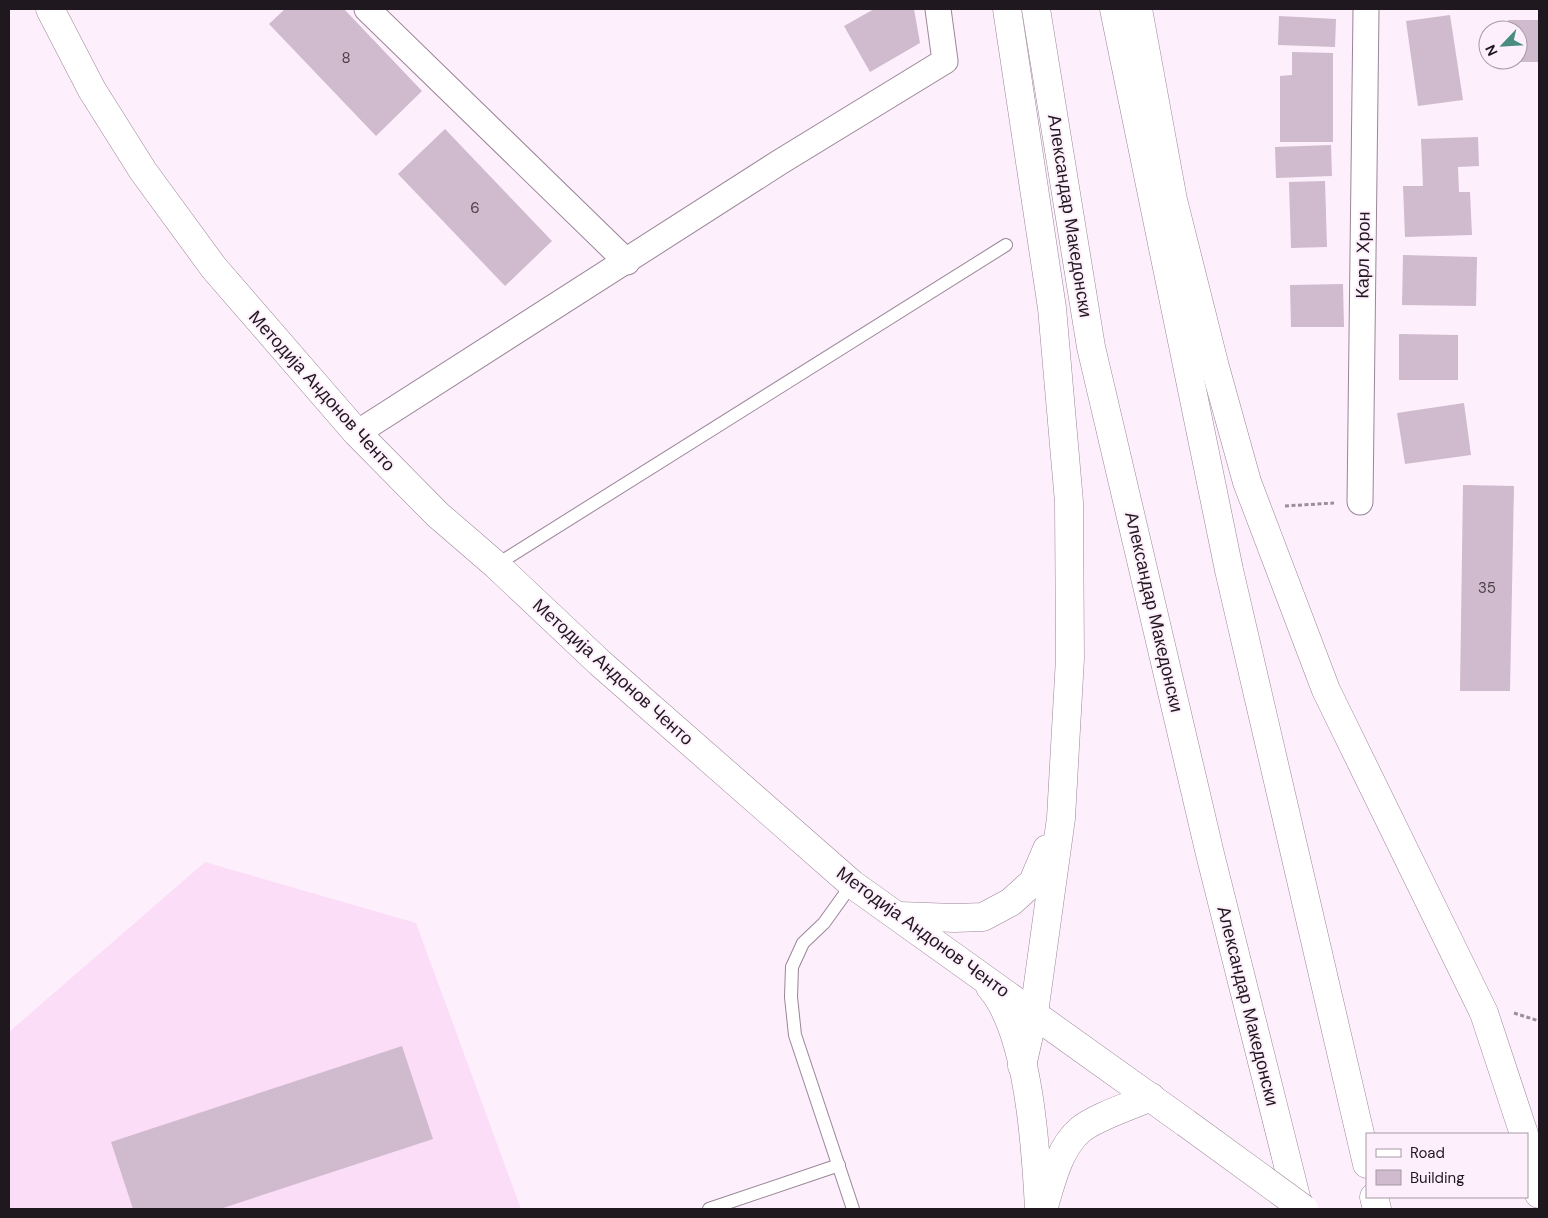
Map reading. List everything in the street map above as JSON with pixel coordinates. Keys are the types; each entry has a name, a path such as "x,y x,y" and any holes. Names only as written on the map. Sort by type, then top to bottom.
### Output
{"street":[{"name":"Методија Андонов Ченто","path":"50,9 92,90 143,171 214,268 357,433 438,515 496,565 607,669 852,884 1152,1097 1304,1209"},
{"path":"367,9 627,262"},
{"path":"357,433 627,262 780,162 945,61 938,9"},
{"path":"1007,9 1052,308 1069,502 1070,658 1061,818 1034,1013 1022,1066"},
{"name":"Александар Македонски","path":"1036,9 1091,346 1210,854 1299,1209"},
{"path":"1114,9 1229,570 1366,1160"},
{"path":"1138,9 1173,200 1215,367 1247,482 1326,690 1484,1013 1524,1133"},
{"name":"Карл Хрон","path":"1360,502 1366,9"},
{"path":"899,916 983,917 1011,902 1033,882 1061,818"},
{"path":"977,973 1000,999 1012,1024 1022,1066 1036,1155 1039,1209"},
{"path":"1043,1209 1052,1176 1065,1150 1080,1130 1152,1097"},
{"path":"1528,1147 1539,1194"}],"lane":[{"path":"496,565 1006,245"},
{"path":"852,884 824,923 803,943 792,967 791,997 795,1035 840,1165 853,1209"},
{"path":"709,1209 840,1165"}],"path":[{"path":"1280,506 1360,502"},
{"path":"1511,1012 1539,1021"}],"shaded area":[{"path":"205,862 416,923 521,1209 9,1209 9,1032"}],"building":[{"path":"285,9 344,9 422,91 376,136 269,24"},
{"path":"874,9 914,9 920,43 870,72 844,26"},
{"path":"1450,15 1463,100 1418,106 1406,21"},
{"path":"1279,16 1336,19 1335,47 1278,45"},
{"path":"1528,20 1539,20 1539,62 1528,62"},
{"path":"1292,52 1333,53 1333,142 1280,142 1280,76 1292,75"},
{"path":"445,129 552,241 505,286 398,174"},
{"path":"1478,137 1479,166 1458,167 1459,192 1470,192 1472,235 1405,237 1403,186 1423,186 1421,139"},
{"path":"1331,145 1332,176 1276,178 1275,147"},
{"path":"1325,181 1327,247 1291,248 1289,182"},
{"path":"1403,255 1477,257 1476,306 1402,305"},
{"path":"1343,284 1344,327 1291,327 1290,285"},
{"path":"1399,334 1458,335 1458,380 1399,380"},
{"path":"1464,403 1471,455 1405,464 1397,413"},
{"path":"1463,485 1514,486 1510,691 1460,691"},
{"path":"402,1046 433,1139 220,1209 133,1209 111,1142"}]}
